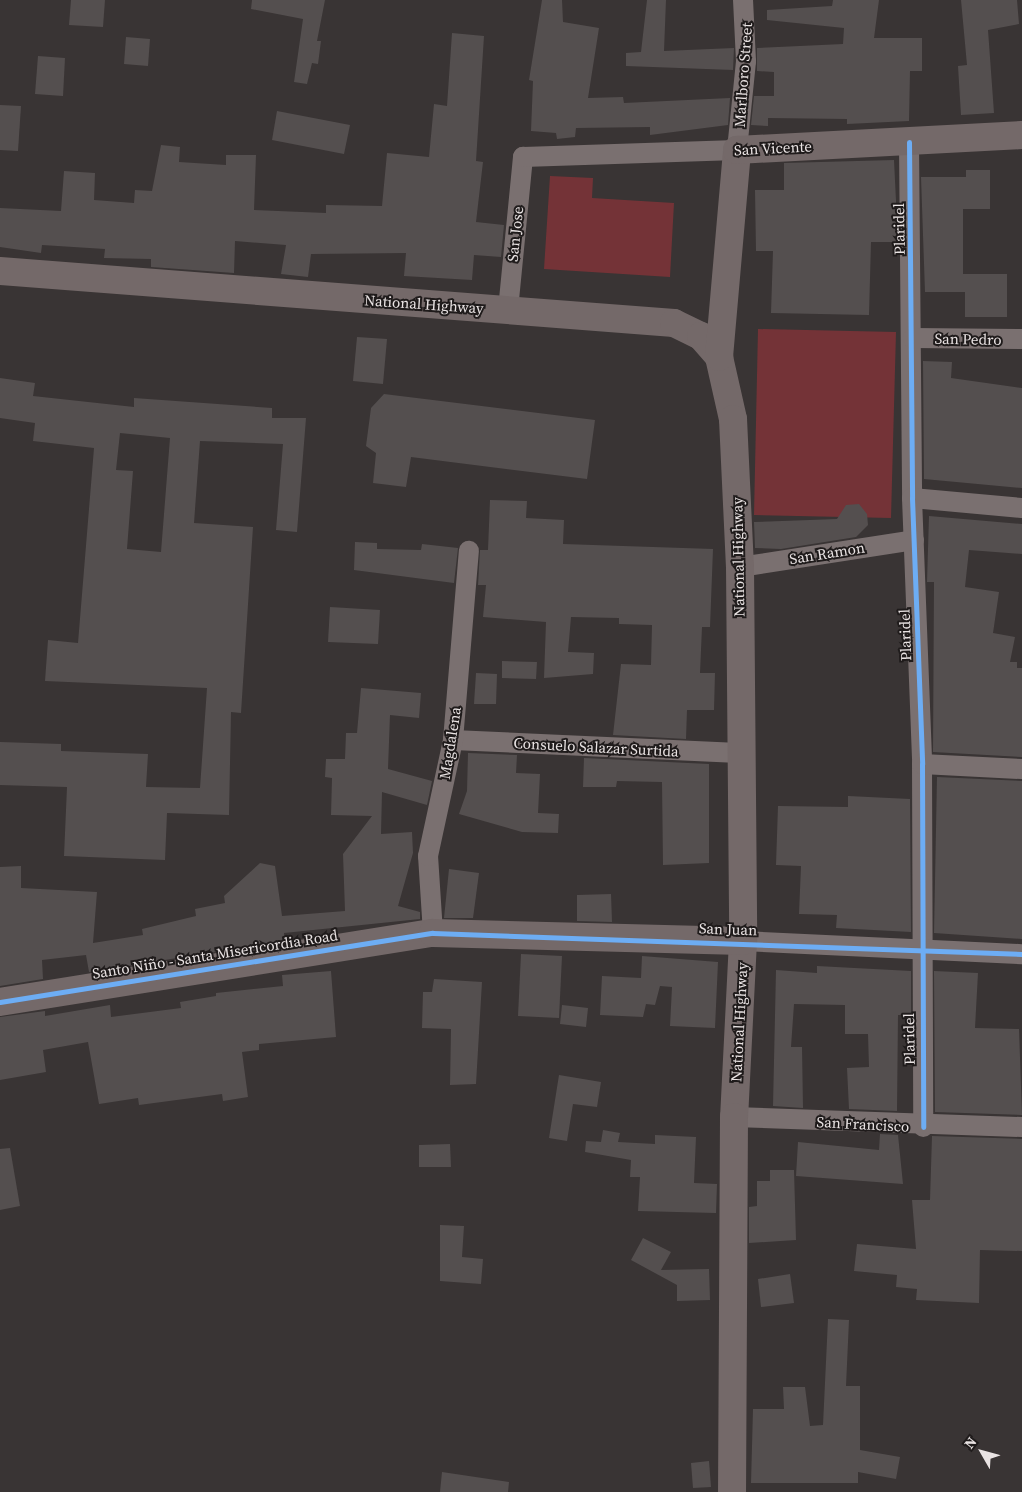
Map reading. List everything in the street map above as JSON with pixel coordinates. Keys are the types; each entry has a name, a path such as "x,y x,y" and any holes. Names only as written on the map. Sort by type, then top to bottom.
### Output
{"main road":[{"name":"San Vicente","path":"737,150 1022,135"},
{"path":"719,357 737,150"},
{"name":"National Highway","path":"0,272 674,322 701,336 719,357 733,419 740,567 739,753 743,942 734,1117 732,1492"},
{"name":"San Juan","path":"433,933 743,942"},
{"name":"Santo Niño - Santa Misericordia Road","path":"0,1002 433,933"}],"street":[{"name":"Marlboro Street","path":"737,150 746,62 743,0"},
{"name":"Plaridel","path":"909,142 913,338 912,498 922,764 920,948 923,1126"},
{"name":"San Vicente","path":"523,157 737,150"},
{"name":"San Jose","path":"508,310 523,157"},
{"name":"San Pedro","path":"913,338 1022,339"},
{"path":"912,498 1022,508"},
{"name":"San Ramon","path":"740,567 914,540"},
{"name":"Magdalena","path":"433,933 428,856 453,740 469,551"},
{"name":"Consuelo Salazar Surtida","path":"453,740 739,753"},
{"path":"922,764 1022,769"},
{"name":"San Juan","path":"743,942 920,948 1022,954"},
{"name":"San Francisco","path":"734,1117 923,1126 1022,1127"}],"shaded area":[{"path":"550,176 593,178 592,198 674,203 670,277 544,269"},
{"path":"758,329 896,332 891,518 754,515"}],"building":[{"path":"71,0 105,0 103,27 69,25"},
{"path":"252,0 325,0 317,41 321,41 318,64 312,63 307,84 294,82 303,19 251,9"},
{"path":"542,0 562,0 563,22 599,28 588,98 623,97 624,103 730,98 728,125 650,135 650,127 576,128 575,137 557,139 556,133 531,131 533,81 529,80"},
{"path":"647,0 666,0 664,51 734,48 733,70 626,66 626,53 641,52"},
{"path":"833,0 879,0 874,38 922,38 922,71 910,71 909,121 847,124 847,119 768,118 768,126 751,125 754,96 774,96 774,72 757,71 757,48 843,44 844,28 767,20 767,10 832,6"},
{"path":"961,0 1017,0 1019,24 988,30 994,113 961,115 958,66 967,65"},
{"path":"452,33 484,36 476,161 483,162 476,222 504,225 501,257 474,255 472,280 404,276 406,253 311,254 308,277 281,274 286,245 235,241 234,273 151,267 151,259 104,258 105,249 42,245 41,253 0,247 0,208 61,211 64,171 95,173 94,200 134,203 135,190 152,191 161,145 180,147 179,162 226,165 226,155 256,155 254,210 326,213 326,205 382,206 387,153 429,157 434,104 447,106"},
{"path":"126,37 150,39 148,66 124,64"},
{"path":"38,56 65,58 63,96 35,94"},
{"path":"0,105 21,106 18,151 0,150"},
{"path":"277,111 350,125 344,154 272,140"},
{"path":"894,160 898,242 871,242 869,315 771,313 773,251 756,251 755,190 784,190 784,163"},
{"path":"966,170 990,170 990,209 963,209 963,274 1007,274 1007,317 965,317 965,292 925,292 921,177 966,177"},
{"path":"357,337 387,339 383,384 353,381"},
{"path":"923,361 952,362 951,378 1022,388 1022,488 924,479"},
{"path":"0,378 35,383 33,396 134,407 134,398 272,408 272,418 306,418 297,532 276,530 283,444 200,441 194,523 253,527 241,713 231,712 229,815 167,813 165,860 64,856 67,787 0,785 0,742 61,744 61,751 148,754 146,787 200,788 207,688 45,681 48,640 78,643 94,448 33,441 35,423 0,418","holes":["120,433 170,438 161,552 127,549 133,471 116,470"]},
{"path":"384,394 595,420 587,479 411,457 406,487 373,483 376,453 366,446 371,408"},
{"path":"490,500 527,501 526,518 564,520 563,544 713,549 710,627 702,627 700,673 715,673 714,710 687,710 686,739 613,735 621,664 651,665 652,625 619,624 619,618 571,617 568,652 594,653 593,674 544,678 546,622 483,617 486,585 478,585 480,550 488,550"},
{"path":"859,504 867,514 868,525 856,537 781,549 755,548 754,522 837,519 846,505"},
{"path":"929,516 1022,524 1022,554 969,550 965,587 999,592 993,633 1015,637 1010,662 1017,662 1017,668 1022,668 1022,757 933,752 934,582 927,582"},
{"path":"355,542 377,543 377,549 421,550 422,544 458,548 454,583 354,570"},
{"path":"330,607 380,610 378,644 328,642"},
{"path":"502,661 537,662 536,679 502,678"},
{"path":"476,673 497,674 496,704 474,704"},
{"path":"361,688 421,693 419,718 390,715 388,769 432,781 427,805 382,792 381,834 412,832 413,853 398,906 420,912 420,919 284,933 285,941 89,972 86,955 42,960 43,979 0,986 0,867 21,866 21,888 97,892 93,943 143,935 142,929 196,916 195,909 225,903 224,896 260,863 275,866 282,916 345,911 343,854 372,816 331,815 332,778 325,777 326,759 345,759 346,733 357,733"},
{"path":"468,753 517,755 516,773 540,774 538,813 559,814 558,833 522,832 459,814 467,791"},
{"path":"584,758 709,764 709,863 663,865 662,782 617,781 616,787 583,787"},
{"path":"937,777 1022,781 1022,939 934,933"},
{"path":"848,796 910,799 911,932 836,928 837,915 799,914 801,866 776,865 778,806 848,807"},
{"path":"449,869 479,873 473,918 444,918"},
{"path":"611,894 612,922 577,921 577,895"},
{"path":"521,954 562,956 559,1018 518,1016"},
{"path":"642,956 718,962 715,1028 670,1026 672,987 660,986 655,1005 646,1004 643,1017 600,1015 602,976 641,978"},
{"path":"817,966 911,971 911,1015 898,1015 897,1111 849,1109 847,1068 869,1067 868,1034 845,1034 845,1005 794,1004 791,1047 802,1047 803,1108 773,1106 776,970 817,973"},
{"path":"331,971 336,1037 259,1044 259,1050 242,1052 248,1097 223,1101 222,1094 139,1105 138,1098 99,1104 88,1042 43,1050 46,1072 0,1080 0,1017 45,1011 45,1016 110,1005 111,1017 181,1008 180,1002 216,996 216,993 283,986 282,975"},
{"path":"934,971 978,973 975,1028 1019,1029 1022,1115 935,1112"},
{"path":"434,979 482,982 476,1084 450,1085 451,1029 422,1028 423,992 432,992"},
{"path":"562,1005 588,1008 586,1027 560,1024"},
{"path":"559,1075 601,1082 597,1107 573,1104 567,1141 549,1138"},
{"path":"603,1130 620,1133 618,1142 655,1144 655,1135 696,1137 694,1183 717,1184 716,1213 638,1211 640,1177 630,1177 631,1160 585,1152 586,1141 601,1142"},
{"path":"880,1134 898,1135 903,1184 796,1176 798,1142 879,1150"},
{"path":"932,1136 1022,1139 1022,1251 980,1250 979,1303 916,1300 917,1289 896,1287 897,1275 854,1271 857,1244 916,1249 912,1200 930,1200"},
{"path":"450,1144 451,1167 419,1167 419,1145"},
{"path":"10,1148 20,1206 0,1210 0,1149"},
{"path":"770,1170 794,1170 796,1240 749,1243 749,1207 757,1206 757,1181 770,1181"},
{"path":"440,1225 464,1226 462,1257 483,1259 481,1284 440,1281"},
{"path":"643,1238 671,1252 661,1270 709,1269 710,1300 677,1301 677,1285 631,1260"},
{"path":"790,1274 794,1303 761,1307 758,1279"},
{"path":"828,1319 849,1320 846,1386 860,1386 860,1450 900,1457 896,1479 858,1472 858,1483 751,1483 753,1409 784,1409 783,1387 805,1387 810,1426 823,1425"},
{"path":"709,1461 711,1487 693,1488 691,1463"},
{"path":"442,1472 509,1482 508,1492 440,1492"}],"cycle path":[{"path":"909,142 912,498 922,764 923,1127"},
{"path":"0,1002 433,933 1022,954"}]}
